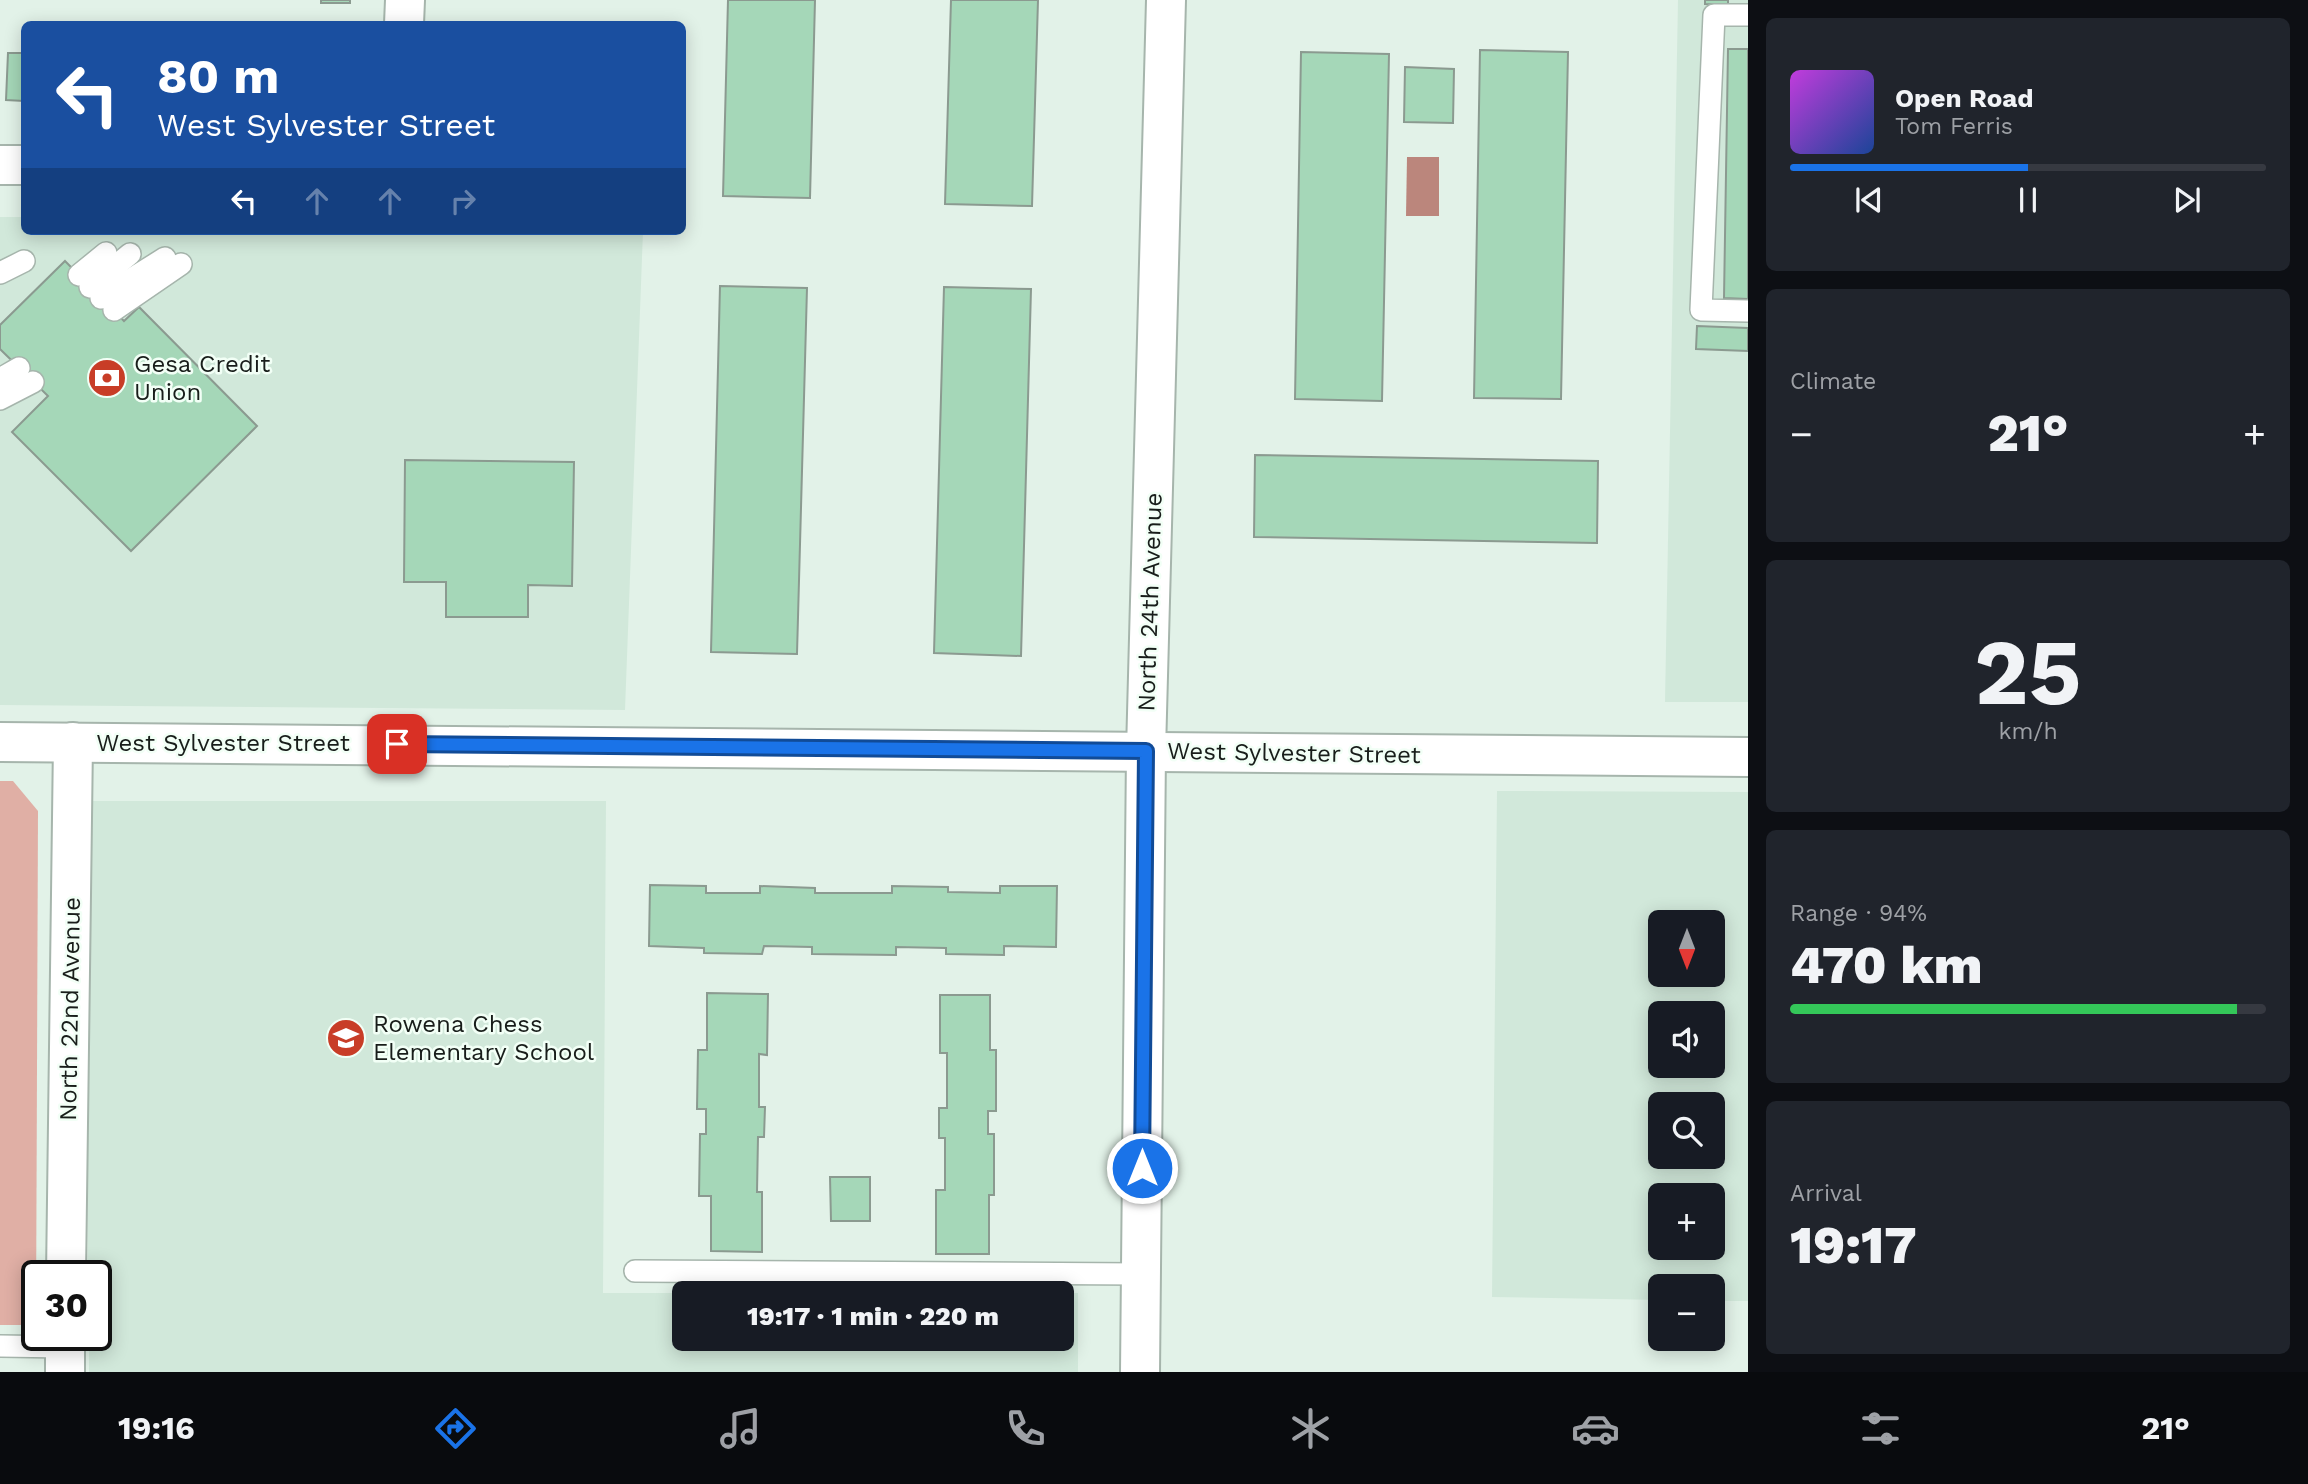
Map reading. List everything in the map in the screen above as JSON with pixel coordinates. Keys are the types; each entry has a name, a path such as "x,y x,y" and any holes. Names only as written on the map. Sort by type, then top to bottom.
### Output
{"street":[{"path":"404,21 405,0"},
{"name":"North 24th Avenue","path":"1140,1372 1146,751 1166,0"},
{"path":"0,165 21,165"},
{"name":"West Sylvester Street","path":"0,742 1748,757"},
{"name":"North 22nd Avenue","path":"66,1260 73,743"}],"lane":[{"path":"1745,10 1714,15 1701,310 1748,312"},
{"path":"96,292 106,253"},
{"path":"96,292 130,254"},
{"path":"0,273 24,261"},
{"path":"96,292 173,261"},
{"path":"0,379 15,368"},
{"path":"0,399 15,368"},
{"path":"635,1271 1141,1273"},
{"path":"0,1346 21,1348"}],"shaded area":[{"path":"1678,0 1748,0 1748,702 1665,702"},
{"path":"1407,157 1439,157 1439,216 1406,216"},
{"path":"0,217 21,217 21,235 643,235 625,710 0,705"},
{"path":"0,781 13,781 38,811 36,1260 21,1260 21,1325 0,1325"},
{"path":"1497,791 1748,792 1748,1301 1725,1301 1725,1274 1648,1274 1648,1300 1492,1297"},
{"name":"Rowena Chess Elementary School","path":"87,801 606,801 603,1293 672,1293 672,1351 1074,1351 1074,1293 1078,1293 1078,1372 89,1372 89,1351 112,1351 112,1260 88,1260"}],"building":[{"path":"321,0 350,0 350,3 321,3"},
{"path":"728,0 815,0 810,198 723,196"},
{"path":"951,0 1038,0 1032,206 945,204"},
{"path":"1705,0 1728,0 1728,5 1705,4"},
{"path":"1728,49 1748,49 1748,299 1724,298"},
{"path":"1480,50 1568,52 1561,399 1474,398"},
{"path":"1301,52 1389,54 1382,401 1295,399"},
{"path":"8,53 21,53 21,101 6,100"},
{"path":"1405,67 1454,69 1453,123 1404,122"},
{"path":"65,261 124,321 139,307 257,426 131,551 12,432 48,396 0,349 0,325"},
{"path":"720,286 807,288 797,654 711,652"},
{"path":"944,287 1031,289 1021,656 934,653"},
{"path":"1697,326 1748,328 1748,351 1696,349"},
{"path":"1255,455 1598,461 1597,543 1254,537"},
{"path":"405,460 574,462 572,586 528,585 528,617 446,617 446,582 404,582"},
{"path":"650,885 706,886 706,893 760,893 760,886 815,888 815,893 892,893 892,886 948,887 948,892 1000,893 1000,886 1057,886 1056,947 1004,946 1004,955 946,954 946,948 896,947 896,955 812,954 812,947 764,946 762,954 704,953 704,948 649,946"},
{"path":"707,993 768,994 767,1055 759,1054 759,1107 765,1107 764,1137 758,1137 757,1192 762,1192 762,1252 711,1251 711,1196 699,1196 700,1134 706,1134 706,1109 697,1109 698,1050 707,1050"},
{"path":"940,995 990,995 990,1050 996,1050 996,1111 988,1111 988,1134 994,1134 994,1195 989,1195 989,1254 936,1254 936,1190 945,1190 945,1138 939,1138 939,1108 947,1108 947,1053 940,1053"},
{"path":"830,1177 870,1177 870,1221 831,1221"}],"place":[{"name":"Gesa Credit Union","path":"107,378"},
{"name":"Rowena Chess Elementary School","path":"346,1038"}],"route":[{"path":"397,744 1146,751 1142,1168"}]}
